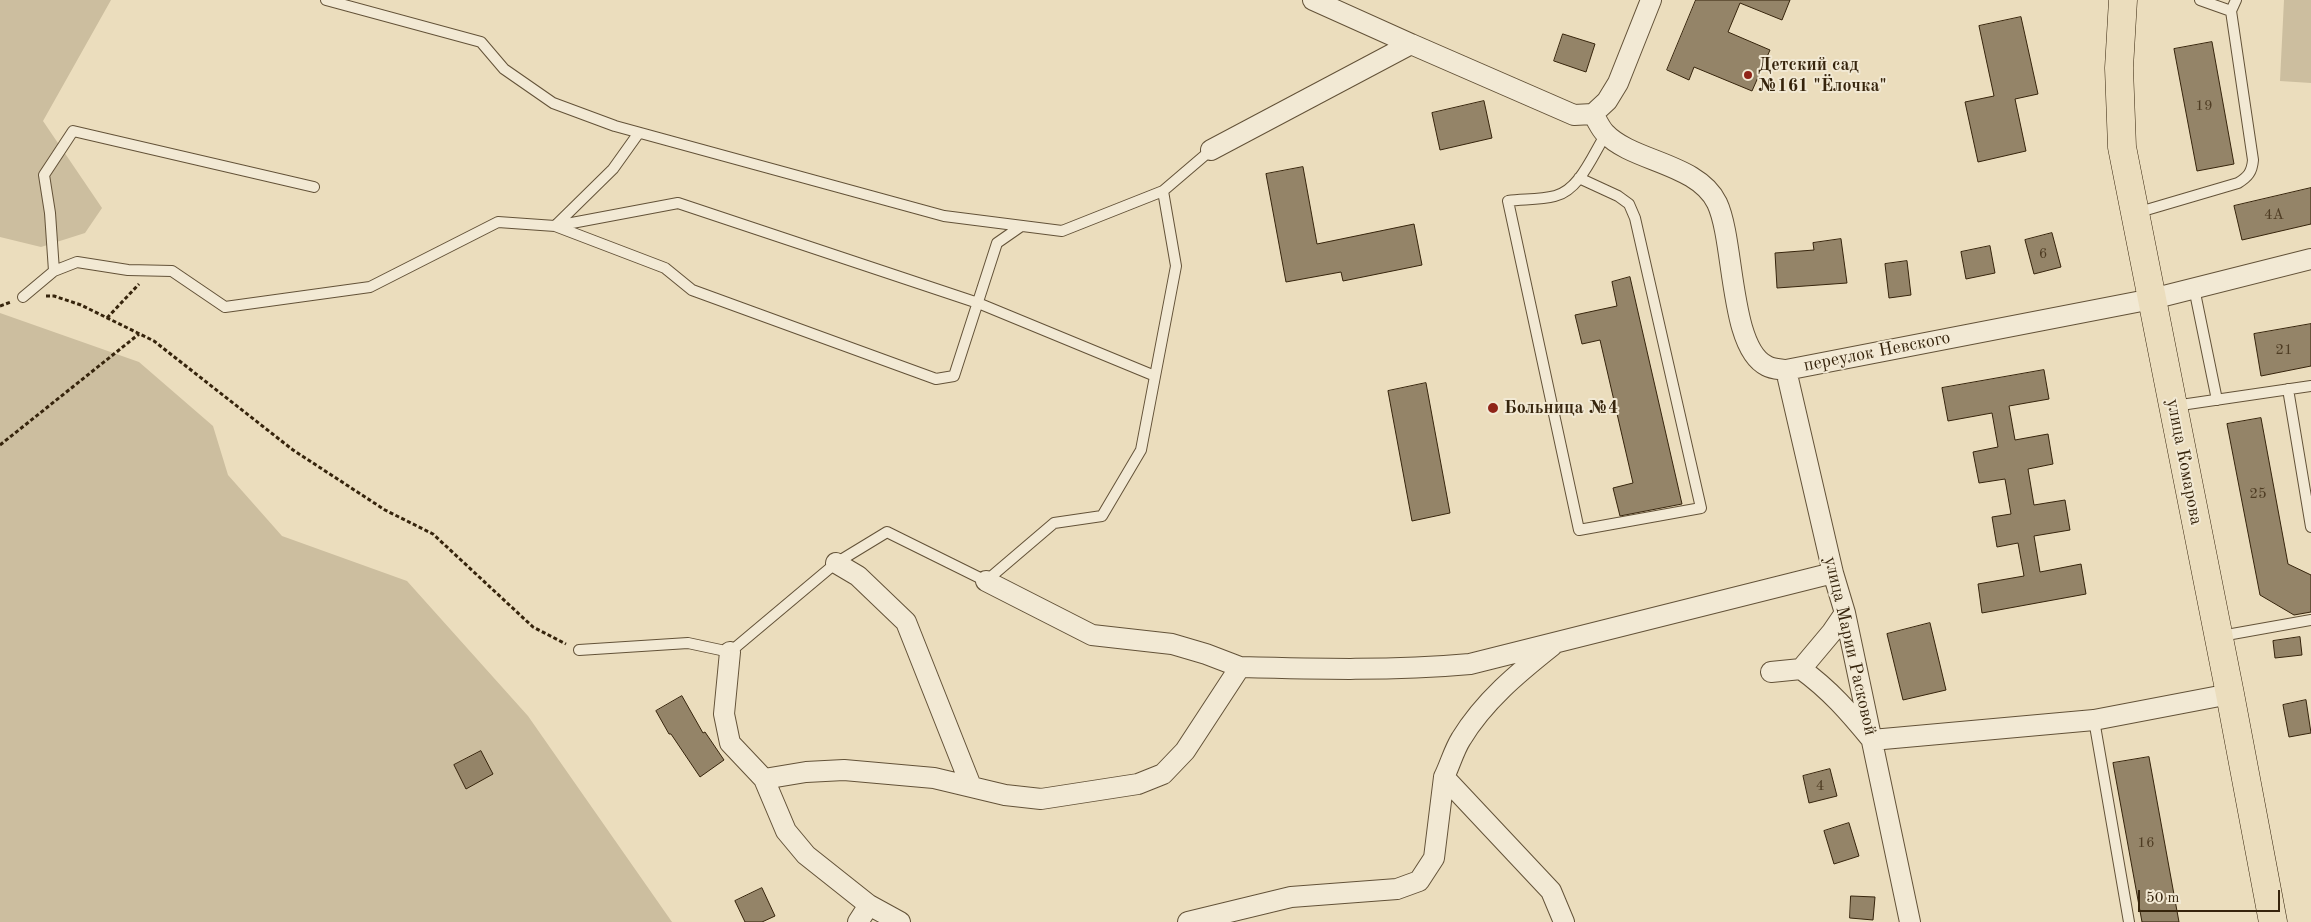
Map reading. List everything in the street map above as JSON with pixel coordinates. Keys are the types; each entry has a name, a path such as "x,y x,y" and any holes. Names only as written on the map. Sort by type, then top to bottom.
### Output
{"main road":[{"name":"улица Комарова","path":"2123,0 2119,68 2122,147 2219,636 2273,922"}],"street":[{"path":"1313,0 1574,115 1593,114 1607,101 1618,83 1651,0"},
{"path":"1211,150 1410,44"},
{"name":"переулок Невского","path":"1593,114 1606,134 1625,146 1681,172 1702,185 1716,200 1724,219 1742,331 1751,352 1766,366 1786,370 2152,299 2311,259"},
{"name":"улица Марии Расковой","path":"1786,370 1833,573 1845,612 1910,922"},
{"path":"836,563 858,576 906,622 971,786"},
{"path":"986,581 1092,635 1172,644 1240,667 1346,670 1423,668 1470,664 1833,573"},
{"path":"1801,669 1832,632 1845,612"},
{"path":"1188,922 1290,897 1397,889 1419,881 1434,858 1444,778 1460,740 1487,703 1520,671 1560,641"},
{"path":"730,652 724,714 730,743 764,779 786,831 806,855 869,905 900,922"},
{"path":"764,779 806,772 844,770 934,778 1005,795 1041,799 1138,784 1163,774 1185,751 1240,667"},
{"path":"1771,672 1801,669 1824,685 1840,701 1872,740 2094,720 2230,694"},
{"path":"1444,778 1551,891 1564,922"},
{"path":"858,922 869,905"}],"lane":[{"path":"326,0 481,42 504,69 553,104 638,134 944,216 1062,231 1163,191 1211,150"},
{"path":"2200,0 2231,11"},
{"path":"2134,213 2238,182 2246,178 2252,170 2253,160 2231,11 2236,0"},
{"path":"54,271 50,213 44,176 73,131 314,186"},
{"path":"556,226 613,169 638,134"},
{"path":"1579,178 1618,196 1629,204 1635,218 1702,508 1579,530 1508,201 1555,196 1568,191 1579,178 1606,134"},
{"path":"579,650 688,643 730,652 836,563 887,532 986,581 1054,523 1102,516 1141,450 1176,266 1163,191"},
{"path":"24,297 54,271 77,262 128,270 172,271 225,307 370,286 498,222 556,226 678,203 978,303 1155,376"},
{"path":"556,226 665,268 692,290 936,379 954,376 996,243 1020,227"},
{"path":"2194,288 2217,400"},
{"path":"2173,406 2311,386"},
{"path":"2288,389 2311,528"},
{"path":"2219,636 2311,620"},
{"path":"2094,720 2129,922"}],"path":[{"path":"107,318 151,270"},
{"path":"24,297 54,296 81,305 154,341 293,450 386,510 433,534 533,626 579,650"},
{"path":"0,445 139,334"}],"shaded area":[{"path":"0,0 111,0 43,121 102,208 85,233 41,247 0,237"},
{"path":"2284,0 2311,0 2311,83 2280,81"},
{"path":"0,313 139,362 213,426 228,475 282,536 407,581 528,716 672,922 0,922"}],"building":[{"path":"1696,0 1790,0 1782,20 1740,3 1728,32 1770,50 1752,91 1694,67 1689,80 1667,70"},
{"path":"2021,17 2038,94 2015,99 2026,151 1978,162 1965,102 1994,96 1979,26"},
{"path":"1563,34 1595,44 1586,72 1554,61"},
{"path":"2212,42 2234,164 2197,171 2174,49"},
{"path":"1484,101 1492,138 1440,150 1432,113"},
{"path":"1303,167 1317,244 1414,224 1422,265 1343,281 1341,272 1286,282 1266,174"},
{"path":"2311,188 2311,224 2242,240 2234,206"},
{"path":"2052,233 2061,267 2034,274 2025,240"},
{"path":"1841,239 1847,283 1777,288 1775,253 1814,250 1813,243"},
{"path":"1990,246 1995,273 1966,279 1961,252"},
{"path":"1907,261 1911,295 1889,298 1885,264"},
{"path":"1630,277 1682,504 1620,516 1613,488 1633,483 1600,340 1582,344 1575,315 1617,306 1612,282"},
{"path":"2311,324 2311,366 2261,376 2254,334"},
{"path":"2044,370 2049,399 2009,406 2015,440 2048,434 2053,464 2028,469 2034,505 2065,500 2070,530 2034,536 2040,572 2081,564 2086,594 1982,613 1978,584 2024,576 2018,543 1997,547 1992,517 2011,514 2005,479 1979,483 1973,452 1998,447 1992,413 1948,421 1942,388"},
{"path":"1426,383 1450,513 1412,521 1388,391"},
{"path":"2261,418 2288,564 2311,575 2311,612 2294,615 2260,595 2227,424"},
{"path":"1930,623 1946,690 1903,700 1887,634"},
{"path":"2300,637 2302,655 2275,658 2273,641"},
{"path":"682,696 703,733 705,732 724,760 700,777 671,734 669,734 656,711"},
{"path":"2306,700 2311,733 2289,737 2283,705"},
{"path":"481,751 493,774 466,789 454,765"},
{"path":"2149,757 2179,922 2142,922 2113,763"},
{"path":"1830,769 1837,796 1809,803 1803,776"},
{"path":"1849,823 1859,856 1834,864 1824,831"},
{"path":"762,888 775,916 762,922 745,922 735,901"},
{"path":"1851,896 1875,897 1873,920 1850,918"}],"place":[{"name":"Детский сад №161 \"Ёлочка\"","path":"1748,75"},
{"name":"Больница №4","path":"1493,408"}]}
